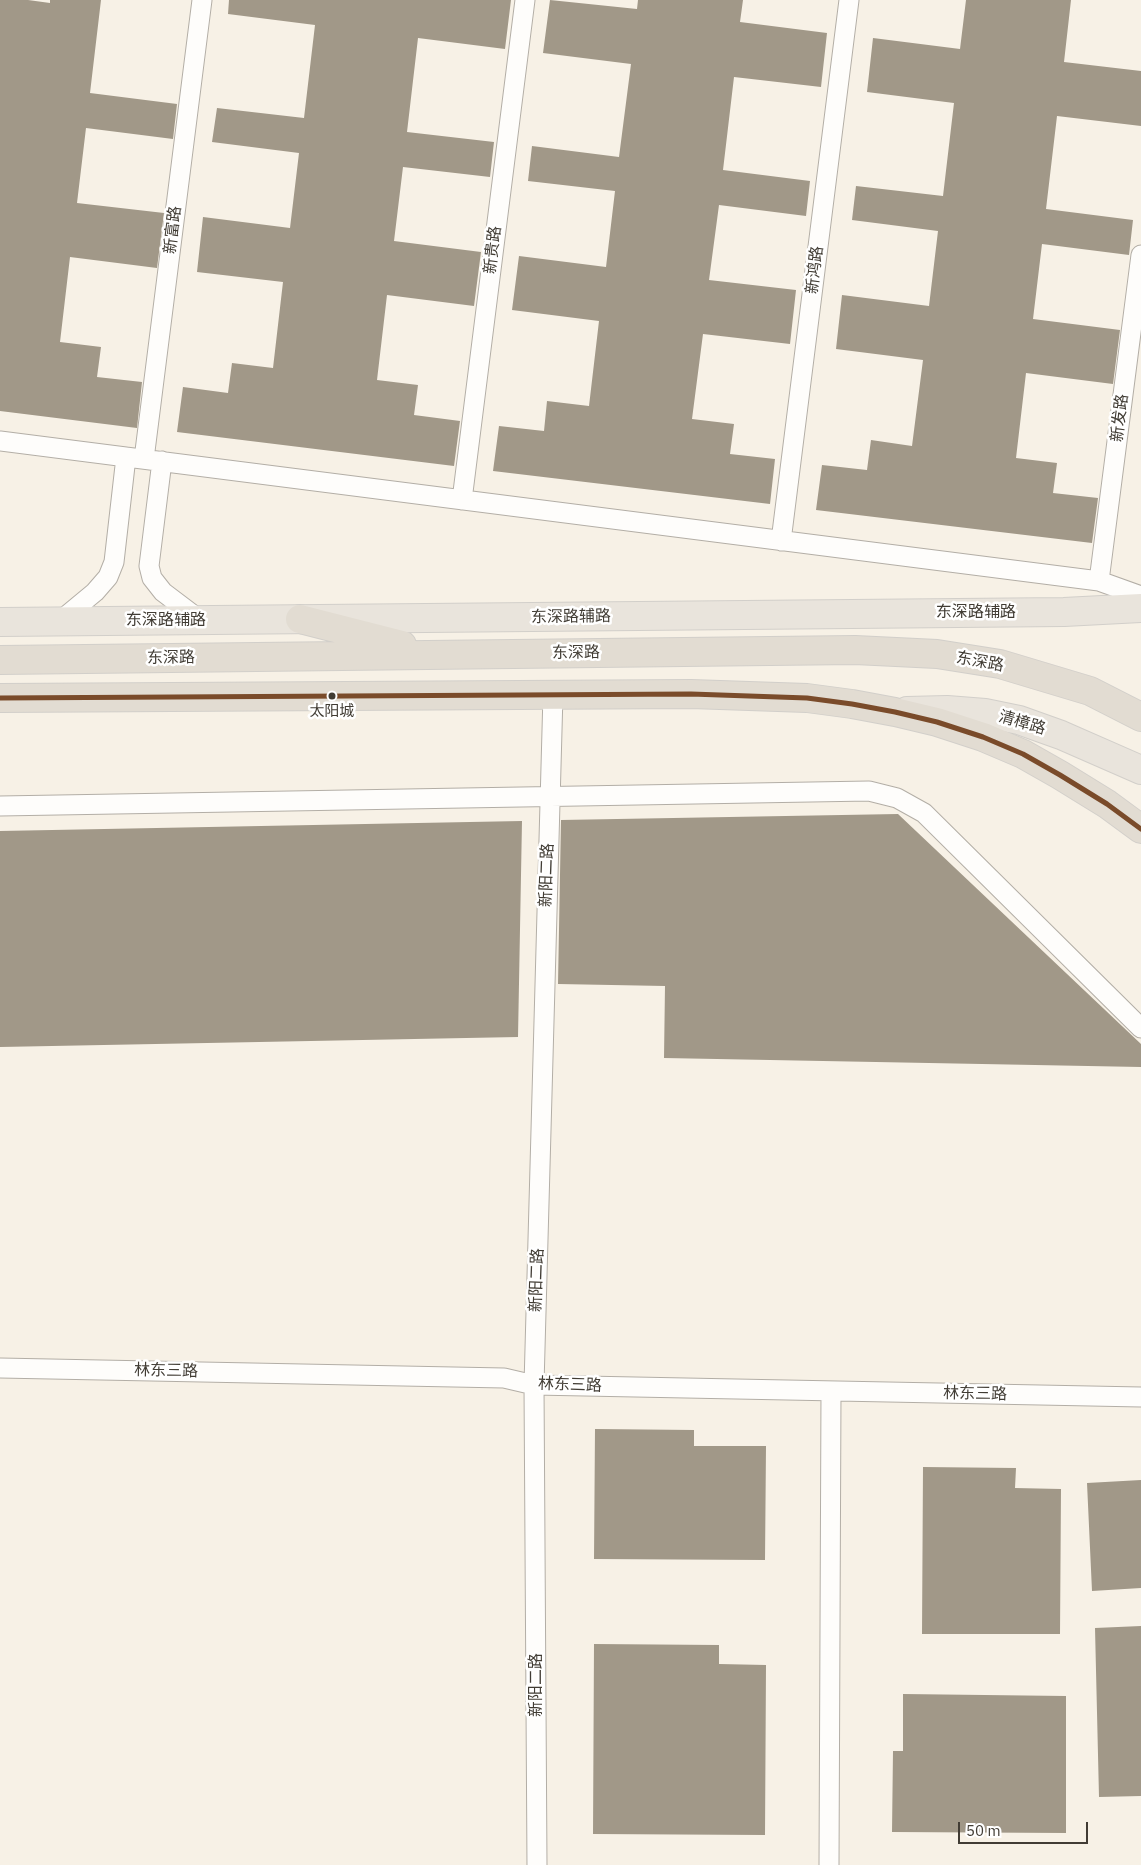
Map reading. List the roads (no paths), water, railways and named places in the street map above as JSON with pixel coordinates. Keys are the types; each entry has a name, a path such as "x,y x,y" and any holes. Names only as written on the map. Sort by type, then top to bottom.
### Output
{"highway":[{"path":"300,620 440,654"},
{"name":"东深路","path":"0,660 855,650 937,654 1000,664 1090,691 1141,717"},
{"path":"0,698 553,694 691,694 807,698 895,712 937,722 983,737 1023,754 1107,804 1141,829"}],"main road":[{"name":"东深路辅路","path":"0,622 860,612 1064,612 1141,608"},
{"name":"清樟路","path":"895,712 947,710 985,713 1019,720 1061,735 1141,770"}],"street":[{"name":"新富路","path":"144,459 202,0"},
{"name":"新贵路","path":"462,500 525,0"},
{"name":"新鸿路","path":"781,541 849,0"},
{"name":"新发路","path":"1099,581 1141,255"},
{"path":"0,441 1099,581 1141,596"},
{"path":"144,459 149,566 152,578 163,592 200,620"},
{"path":"60,621 94,592 108,577 144,459"},
{"name":"新阳二路","path":"537,1865 534,1385 553,694"},
{"path":"0,806 869,791 897,798 924,813 1141,1028"},
{"name":"林东三路","path":"0,1368 504,1378 534,1385 1141,1397"},
{"path":"829,1865 831,1391"}],"place":[{"name":"太阳城","path":"332,696"}]}
